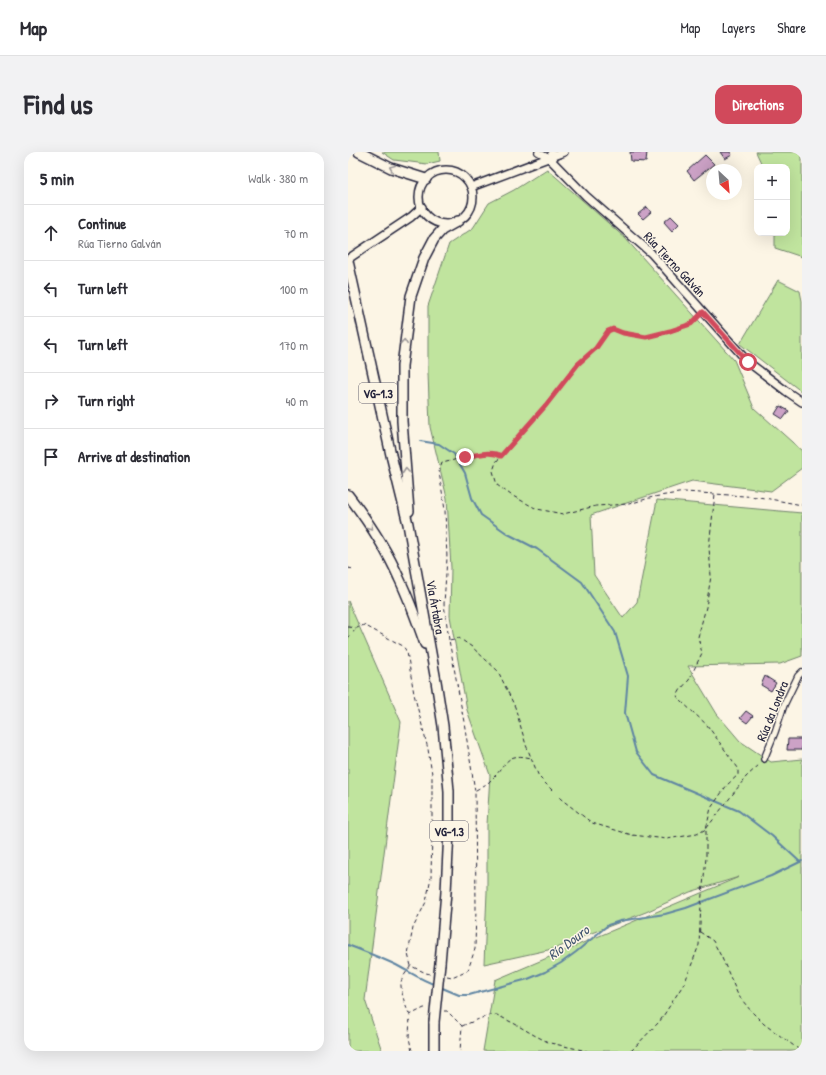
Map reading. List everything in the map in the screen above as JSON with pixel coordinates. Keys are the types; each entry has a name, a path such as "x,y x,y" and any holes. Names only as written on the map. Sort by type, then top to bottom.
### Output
{"highway":[{"path":"359,152 391,168 426,180"},
{"path":"408,524 409,509 402,421 402,366 410,296 424,258 434,239 442,230 458,221"},
{"name":"Vía Ártabra","path":"348,260 391,455 408,524 443,726 449,791 449,825 446,892 434,1022 434,1051"},
{"path":"348,495 378,538 399,577 414,611 425,645 439,700"}],"street":[{"path":"538,152 550,155"},
{"path":"471,187 550,155 564,152"},
{"name":"Rúa Tierno Galván","path":"550,155 586,196 651,253 748,362 802,402"},
{"path":"439,171 455,171 468,180 471,187 473,195 472,203 469,210 458,221 451,223 437,222 425,213 422,207 420,193 422,186 432,174 439,171"},
{"path":"348,260 422,207"},
{"name":"Rúa da Londra","path":"764,759 784,706 798,676 802,672"}],"path":[{"path":"703,312 691,324 646,337 623,333 613,329 608,331 596,348 578,364 546,405 496,462 493,471 497,485 511,495 537,508 563,514 596,506 628,504 653,497 685,492 759,497 802,505"},
{"path":"446,976 452,977 468,970 475,949 475,790 444,604 447,558 445,510 439,472 442,463 481,454 496,453 501,456"},
{"path":"631,1051 660,1021 685,982 699,945 701,904 706,858 706,829 711,808 726,785 738,775 738,768 707,725 677,696 681,688 689,680 702,653 698,637 706,607 711,576 709,547 715,494"},
{"path":"348,568 354,569"},
{"path":"348,638 357,628 364,625 403,646 408,652 414,694 428,749 432,774 431,877 426,902 413,928 408,954 411,966"},
{"path":"348,627 357,628"},
{"path":"449,640 459,638 472,647 498,671 515,707 526,745 539,777 561,799 592,823 632,835 667,839 697,834 706,829 746,777 764,759"},
{"path":"475,790 492,780 511,758 516,756 532,758"},
{"path":"700,932 713,942 722,958 738,995 751,1011 764,1024 800,1051"},
{"path":"411,966 426,973 432,974"},
{"path":"411,966 405,973 401,984 406,1008 410,1016 409,1038 412,1051"},
{"path":"410,1016 424,1008"},
{"path":"447,1011 462,1026 460,1051"},
{"path":"462,1026 489,1015 497,1015 550,1044 587,1051"}],"green space":[{"path":"382,152 439,152 440,161 427,164 394,160"},
{"path":"756,152 802,152 802,257 775,248 775,236 790,236 790,164 762,164"},
{"path":"547,169 625,238 734,360 754,408 802,451 802,468 771,491 692,481 591,515 594,575 623,618 637,602 657,500 802,513 802,656 780,664 688,666 717,714 740,741 771,762 802,759 802,1051 483,1051 495,980 739,877 690,892 646,912 557,948 484,964 487,892 487,825 490,775 467,710 450,616 451,568 447,498 430,427 428,306 449,244 473,228 489,203 514,190"},
{"path":"778,280 800,291 802,301 802,392 740,344"},
{"path":"348,601 401,722 365,1000 382,1051 348,1051"}],"building":[{"path":"630,152 647,152 646,162 631,161"},
{"path":"720,152 730,152 732,155 725,159"},
{"path":"705,155 714,164 706,164 706,170 694,180 687,171"},
{"path":"647,207 651,212 643,219 638,214"},
{"path":"671,216 679,224 672,231 664,222"},
{"path":"780,406 789,411 783,419 775,414"},
{"path":"765,676 776,683 771,691 761,685"},
{"path":"746,711 753,716 747,723 740,718"},
{"path":"788,739 802,739 802,750 787,750"}],"waterway":[{"path":"420,441 439,444 454,454 465,473 472,498 481,515 508,534 537,549 582,582 615,632 628,676 625,713 636,752 654,775 739,811 772,836 800,862"},
{"name":"Río Douro","path":"440,987 459,995 469,995 528,979 561,963 608,925 620,921 665,914 686,908 771,876 802,861"},
{"name":"Río Douro","path":"348,945 388,961 436,985"}],"route":[{"path":"465,457 496,453 501,456 546,405 578,364 596,348 608,331 613,329 623,333 646,337 691,324 703,312 748,362"}]}
